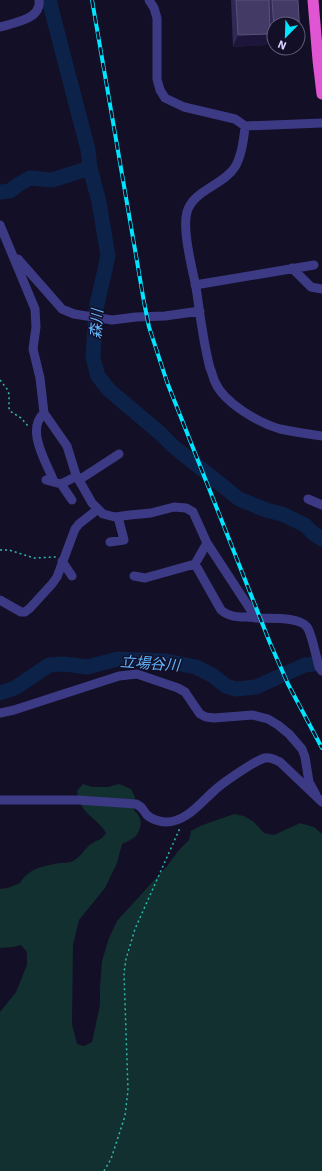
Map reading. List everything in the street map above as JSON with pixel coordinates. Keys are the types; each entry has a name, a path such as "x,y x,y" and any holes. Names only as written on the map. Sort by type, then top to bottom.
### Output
{"highway":[{"path":"313,0 322,94"}],"street":[{"path":"0,27 29,18 39,7 39,0"},
{"path":"149,0 154,8 157,18 157,79 160,90 165,98 184,107 235,119 244,126 322,123"},
{"path":"244,126 244,136 235,168 197,197 190,204 186,213 186,234 206,354 215,382 220,391 231,402 260,421 280,429 322,436"},
{"path":"0,225 35,309 36,327 33,349 40,378 44,413 67,446 78,478 92,503 98,509 110,516 118,517 151,513 174,507 186,508 193,512 207,543 256,618"},
{"path":"0,239 62,309 74,314 120,320 200,311"},
{"path":"195,286 314,265"},
{"path":"292,268 312,287 322,289"},
{"path":"44,413 39,417 36,433 37,439 54,482 72,500"},
{"path":"54,482 78,478 119,454"},
{"path":"308,499 322,505"},
{"path":"0,600 17,611 25,612 57,577 75,529 98,509"},
{"path":"110,542 124,540 118,517"},
{"path":"134,576 145,578 195,564 207,543"},
{"path":"62,561 72,576"},
{"path":"195,564 221,610 226,614 232,617 294,620 301,622 307,627 319,667 322,671"},
{"path":"0,713 14,710 119,676 129,674 144,676 185,692 200,714 206,717 214,718 253,715 268,719 278,725 289,734 302,749 309,782 316,795"},
{"path":"0,800 78,800 136,804 142,807 147,816 167,822 181,819 188,815 215,789 232,777 266,758 273,758 280,762 322,802"}],"path":[{"path":"0,380 7,389 10,411 21,418 31,430 36,433"},
{"path":"0,550 9,550 34,558 53,556 62,561"},
{"path":"104,1171 111,1159 125,1116 128,1090 124,974 126,959 135,929 180,828 181,819"}],"green space":[{"path":"83,784 92,787 108,787 119,784 131,789 135,797 134,810 139,816 141,822 140,829 136,836 122,844 117,863 105,888 79,920 73,945 72,1024 77,1044 84,1046 92,1042 100,1005 102,961 109,938 117,921 189,840 191,831 200,826 234,814 244,816 254,822 264,833 274,835 300,823 314,827 322,834 322,1171 0,1171 0,1012 16,992 27,965 27,952 21,945 0,948 0,889 8,888 20,883 28,874 37,868 73,861 89,846 101,839 106,833 82,806 77,791"}],"building":[{"path":"236,0 269,0 269,16 266,16 266,34 238,35"},
{"path":"272,0 298,0 299,16 273,16"}],"waterway":[{"name":"森川","path":"49,0 88,150 90,168 99,202 108,256 96,309 93,358 98,376 109,390 173,446 239,499 266,510 282,514 305,525 322,539"},
{"path":"0,192 10,191 30,178 52,180 90,168"},
{"name":"立場谷川","path":"0,693 15,688 49,665 64,664 87,667 118,659 166,661 196,667 212,675 226,686 236,689 256,687 305,665 322,663"}],"railway":[{"path":"92,0 149,327 167,382 270,643 288,684 322,748"}]}
